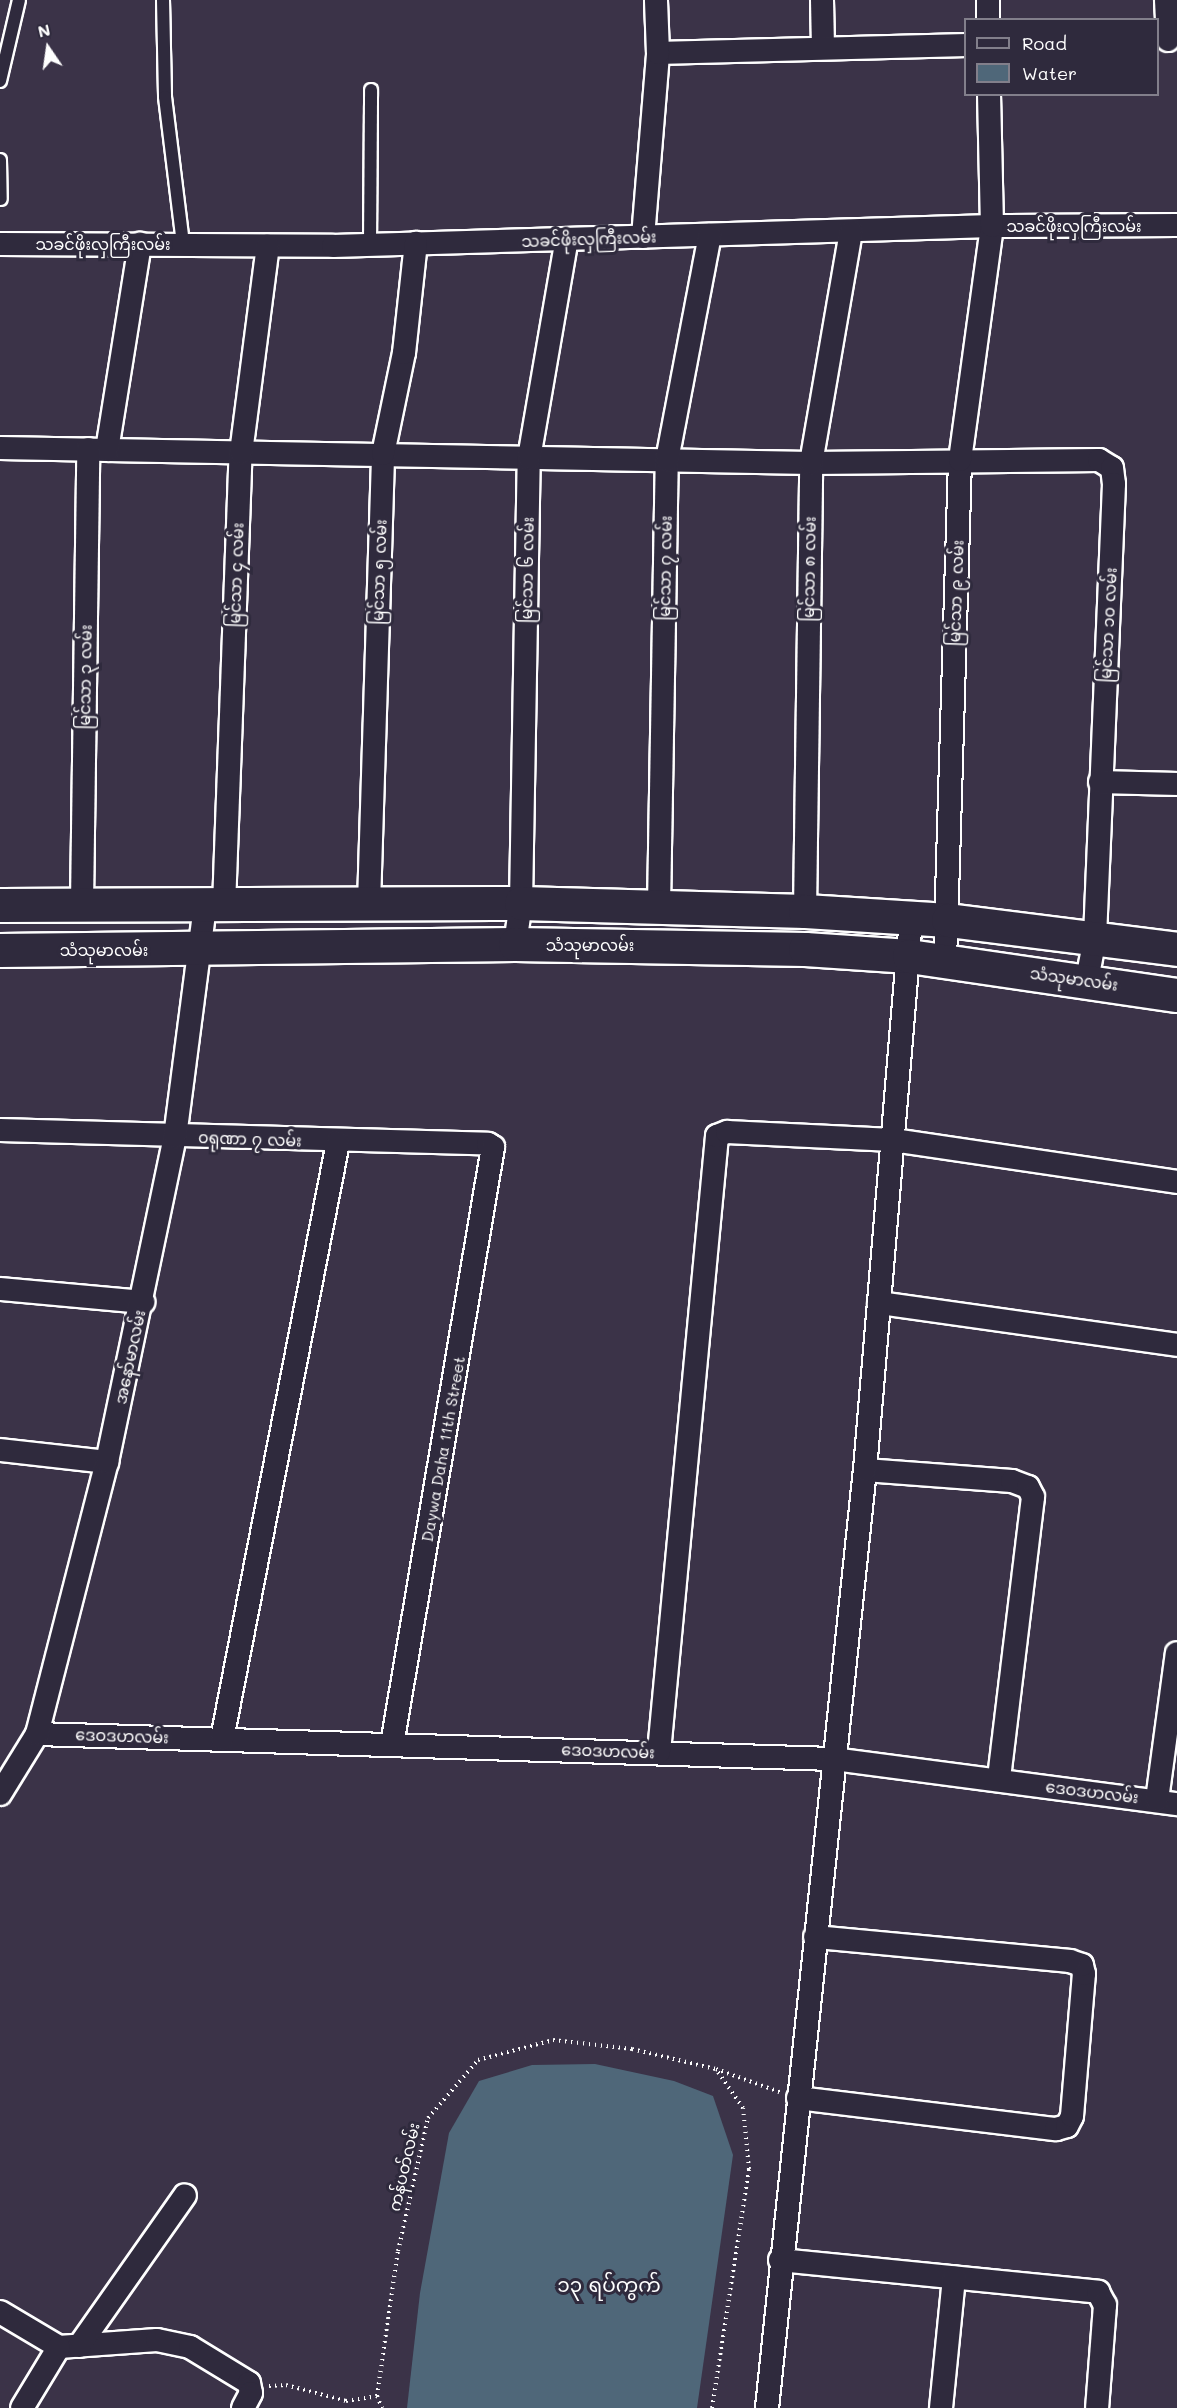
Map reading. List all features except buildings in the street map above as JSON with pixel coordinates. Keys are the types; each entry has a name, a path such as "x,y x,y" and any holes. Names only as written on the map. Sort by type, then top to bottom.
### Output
{"main road":[{"path":"0,905 521,903 805,911 948,921 1177,949"},
{"name":"သံသုမာလမ်း","path":"0,950 515,944 794,949 909,956 1087,980 1177,995"}],"street":[{"path":"643,237 658,53 656,0"},
{"path":"822,0 823,48"},
{"path":"988,0 988,18"},
{"path":"1166,0 1167,40"},
{"path":"658,53 964,45"},
{"name":"မြင်သာ ၉ လမ်း","path":"945,962 960,460 992,226 989,96"},
{"name":"သခင်ဖိုးလှကြီးလမ်း","path":"0,246 370,245 992,226 1177,225"},
{"name":"မြင်သာ ၈ လမ်း","path":"805,911 811,463 851,231"},
{"name":"မြင်သာ ၇ လမ်း","path":"659,906 667,460 710,235"},
{"name":"မြင်သာ ၆ လမ်း","path":"515,944 521,903 529,458 567,239"},
{"name":"မြင်သာ ၅ လမ်း","path":"369,903 383,454 404,353 416,243"},
{"name":"မြင်သာ ၃ လမ်း","path":"82,904 98,449 140,244"},
{"name":"မြင်သာ ၄ လမ်း","path":"214,905 241,453 268,246"},
{"path":"0,448 811,463 960,460"},
{"name":"မြင်သာ ၁၀ လမ်း","path":"960,460 1099,460 1112,468 1114,484 1095,938 1087,980"},
{"path":"1100,782 1177,784"},
{"name":"အနော်မာလမ်း","path":"0,1794 37,1734 107,1462 175,1137 199,949 214,905"},
{"path":"767,2408 780,2260 865,1470 911,919"},
{"name":"၀ရုဏာ ၇ လမ်း","path":"0,1130 338,1142 488,1144 494,1153"},
{"path":"659,1752 717,1136 727,1132 893,1140 1177,1182"},
{"path":"222,1739 338,1142"},
{"name":"Daywa Daha 11th Street","path":"392,1745 494,1153"},
{"path":"0,1289 142,1302"},
{"path":"879,1303 1177,1345"},
{"path":"0,1450 107,1462"},
{"path":"865,1470 1012,1481 1028,1487 1033,1497 999,1780"},
{"path":"1167,1802 1177,1653"},
{"name":"ဒေဝဒဟလမ်း","path":"37,1734 834,1759 1167,1802"},
{"path":"798,2098 1056,2129 1067,2126 1072,2116 1084,1974 1082,1965 1070,1960 815,1937"},
{"path":"22,2408 185,2195"},
{"path":"780,2260 1098,2292 1105,2305 1097,2408"},
{"path":"941,2408 954,2278"},
{"path":"0,2312 69,2346 157,2340 190,2347 247,2393"}],"lane":[{"path":"0,81 5,42 19,0"},
{"path":"163,0 165,97 183,244"},
{"path":"370,245 371,90"},
{"path":"0,160 1,199"}],"path":[{"name":"ကန်ပတ်လမ်း","path":"377,2396 398,2251 428,2118 478,2060 553,2040 632,2049 716,2069 798,2098"},
{"path":"712,2408 749,2169 743,2108 716,2069"},
{"path":"247,2393 286,2385 346,2401 377,2396 382,2408"}],"water":[{"path":"595,2064 674,2081 713,2096 733,2155 697,2408 407,2408 420,2293 449,2133 479,2081 532,2065"}],"district":[{"name":"၁၃ ရပ်ကွက်","path":"609,2284"}]}
